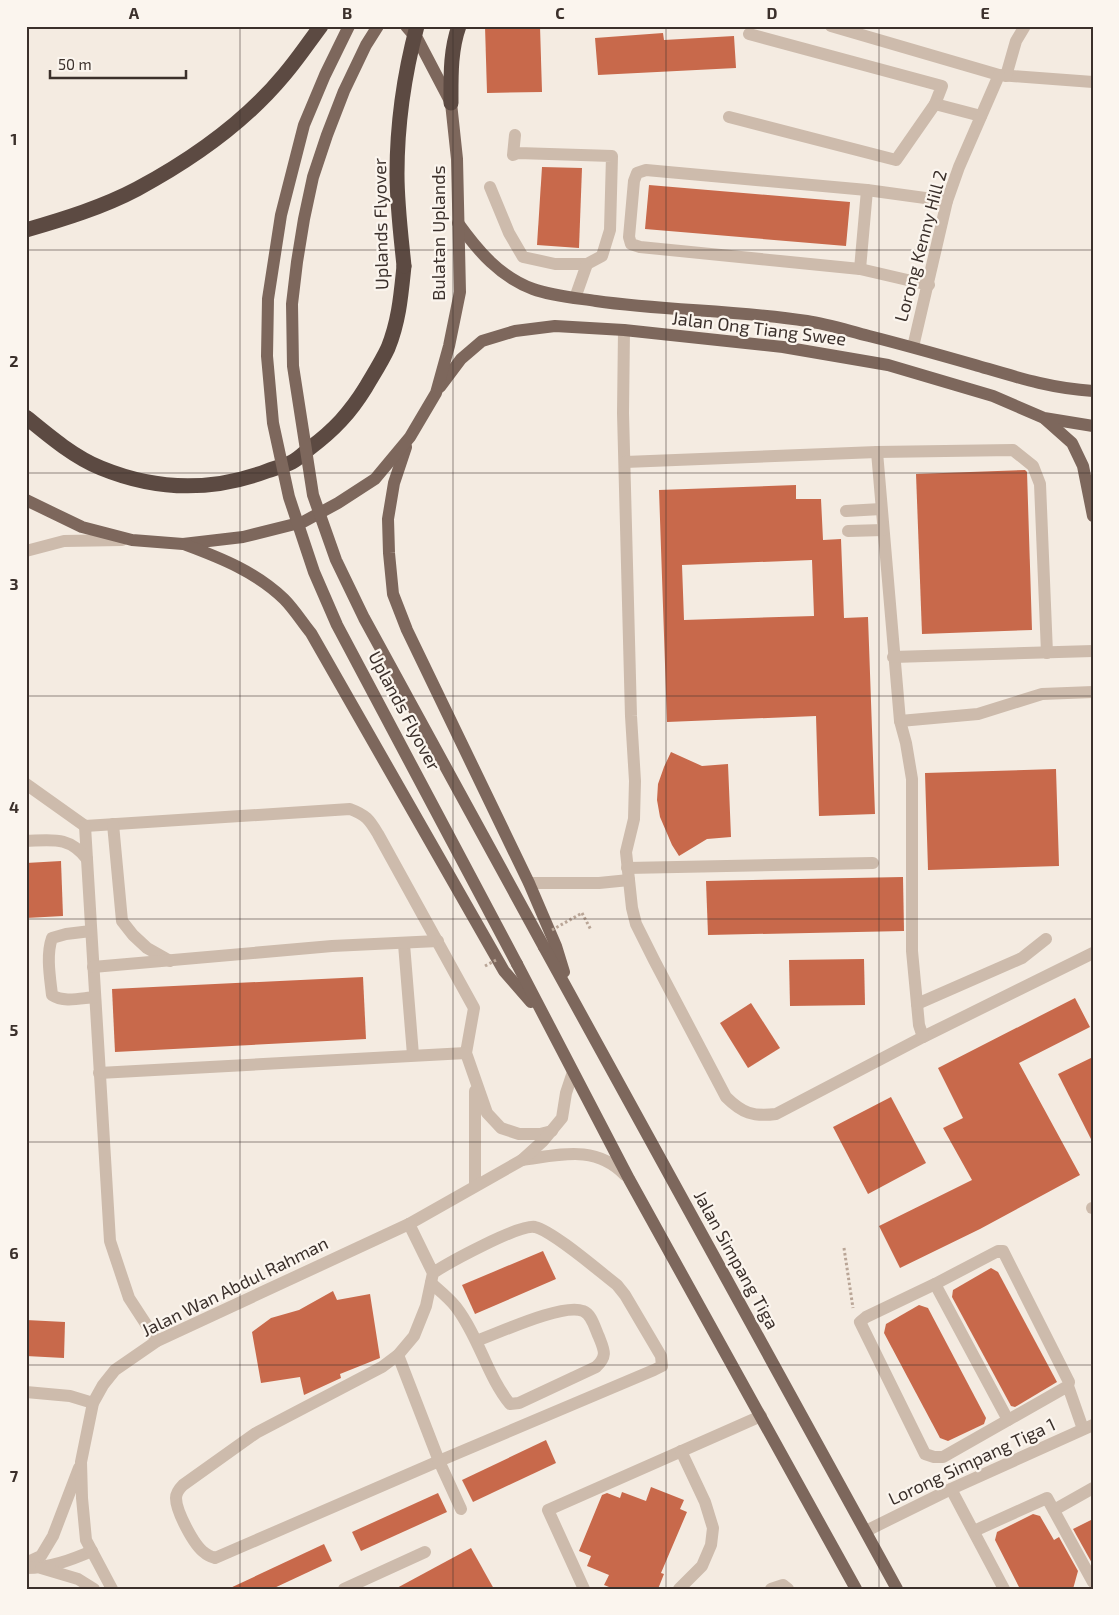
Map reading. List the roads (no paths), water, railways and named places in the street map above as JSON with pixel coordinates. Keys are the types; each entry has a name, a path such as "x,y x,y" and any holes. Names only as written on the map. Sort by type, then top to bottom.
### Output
{"highway":[{"path":"26,230 80,214 136,190 194,155 241,119 278,82 321,26"},
{"name":"Uplands Flyover","path":"26,417 69,450 99,468 132,480 164,485 197,487 226,484 292,462 330,433 353,408 388,349 400,309 404,266 397,175 400,114 407,63 417,26"},
{"path":"451,104 452,68 456,34 459,26"}],"main road":[{"name":"Uplands Flyover","path":"349,26 325,75 304,125 281,215 268,299 267,356 273,423 290,498 314,572 337,625 545,1017"},
{"name":"Uplands Flyover","path":"378,26 366,45 344,92 327,135 313,177 297,262 292,304 293,366 314,495 336,560 364,618 544,948"},
{"name":"Bulatan Uplands","path":"26,500 82,527 132,540 183,544 243,537 303,522 338,503 375,479 410,437 436,393 449,346 460,292 457,159 451,104 418,40 406,26"},
{"name":"Jalan Ong Tiang Swee","path":"458,223 478,250 490,262 510,278 534,290 635,306 807,321 913,347 1023,380 1064,389 1093,391"},
{"name":"Jalan Ong Tiang Swee","path":"436,393 461,360 482,342 515,331 555,326 624,330 783,347 888,366 993,396 1044,418 1093,426"},
{"path":"1044,418 1072,443 1083,466 1093,516"},
{"path":"410,437 394,483 388,519 393,594 407,630 529,883 556,946 573,1000"},
{"path":"183,544 226,560 258,578 284,600 311,633 504,971 545,1017 629,1179 856,1589"},
{"name":"Jalan Simpang Tiga","path":"544,948 897,1589"}],"street":[{"path":"831,26 1002,75 1093,82"},
{"name":"Lorong Kenny Hill 2","path":"913,347 947,202 959,167 1016,41 1025,26"},
{"path":"729,117 896,160 935,104 942,86 748,34"},
{"path":"935,104 981,116"},
{"path":"490,186 509,233 523,257 555,264 587,264 602,256 610,230 612,156 518,153 513,156 515,135"},
{"path":"928,285 860,269 640,247 631,244 630,230 634,181 637,173 646,170 867,190 947,202"},
{"path":"860,269 867,190"},
{"path":"610,230 630,230"},
{"path":"575,298 587,264"},
{"path":"624,330 631,716 635,781 634,819 626,852 632,908 636,924 726,1097 738,1109 755,1115 776,1114 923,1037 1090,954"},
{"path":"625,462 877,452 1013,450 1033,466 1040,484 1047,653"},
{"path":"877,452 893,657 900,721 912,779 912,951 919,1026 923,1037"},
{"path":"846,511 881,509"},
{"path":"848,531 883,530"},
{"path":"26,551 64,541 94,539 132,540"},
{"path":"893,657 1093,651"},
{"path":"900,721 978,714 1042,694 1093,692"},
{"path":"26,784 85,826 350,809 362,813 371,822 378,834 474,1008 466,1053 487,1113 501,1128 520,1134 540,1134 552,1131"},
{"path":"113,824 122,921 147,948 170,961"},
{"path":"85,826 110,1241 129,1298 157,1342"},
{"path":"26,841 58,840 69,843 79,849 87,859"},
{"path":"529,883 599,883 628,874 872,863"},
{"path":"91,932 66,934 52,938 49,946 50,969 52,995 65,999 95,997"},
{"path":"917,1004 1022,958 1046,939"},
{"path":"93,967 332,946 438,942"},
{"path":"404,944 412,1055"},
{"path":"99,1074 466,1053"},
{"path":"522,1160 552,1131 562,1118 566,1094 573,1072"},
{"path":"475,1082 475,1186"},
{"path":"522,1160 569,1153 596,1157 615,1165 629,1179"},
{"name":"Jalan Wan Abdul Rahman","path":"112,1589 86,1540 83,1517 81,1462 93,1403 103,1385 115,1370 157,1342 409,1224 522,1160"},
{"path":"409,1224 432,1278 456,1306 504,1397 510,1404 519,1403 536,1396 596,1367 603,1361 605,1352 590,1316 584,1311 574,1309 558,1311 476,1341"},
{"path":"533,1226 547,1232 617,1285 625,1295 661,1356 662,1366 215,1558 204,1554 197,1546 181,1517 176,1498 178,1491 183,1485 256,1433 382,1367 398,1355 414,1336 426,1306 432,1278 482,1246 515,1231 533,1226"},
{"path":"1068,1386 943,1457 934,1457 926,1454 860,1322 866,1317 998,1251 1003,1251 1070,1382 1068,1386 1088,1427"},
{"path":"935,1284 1008,1420"},
{"path":"398,1355 461,1508"},
{"path":"26,1392 70,1396 93,1403"},
{"path":"536,1396 546,1416"},
{"path":"584,1589 548,1510 761,1416"},
{"name":"Lorong Simpang Tiga 1","path":"866,1531 951,1489 1088,1427"},
{"path":"679,1589 702,1566 710,1545 713,1528 705,1502 681,1451"},
{"path":"26,1563 41,1556 52,1536 81,1462"},
{"path":"1054,1510 1093,1488"},
{"path":"951,1489 1004,1589"},
{"path":"974,1531 1047,1498 1093,1582"},
{"path":"26,1568 41,1568 67,1561 92,1551"},
{"path":"344,1589 425,1552"},
{"path":"41,1568 78,1579 94,1589"},
{"path":"771,1589 783,1585 788,1589"}]}
